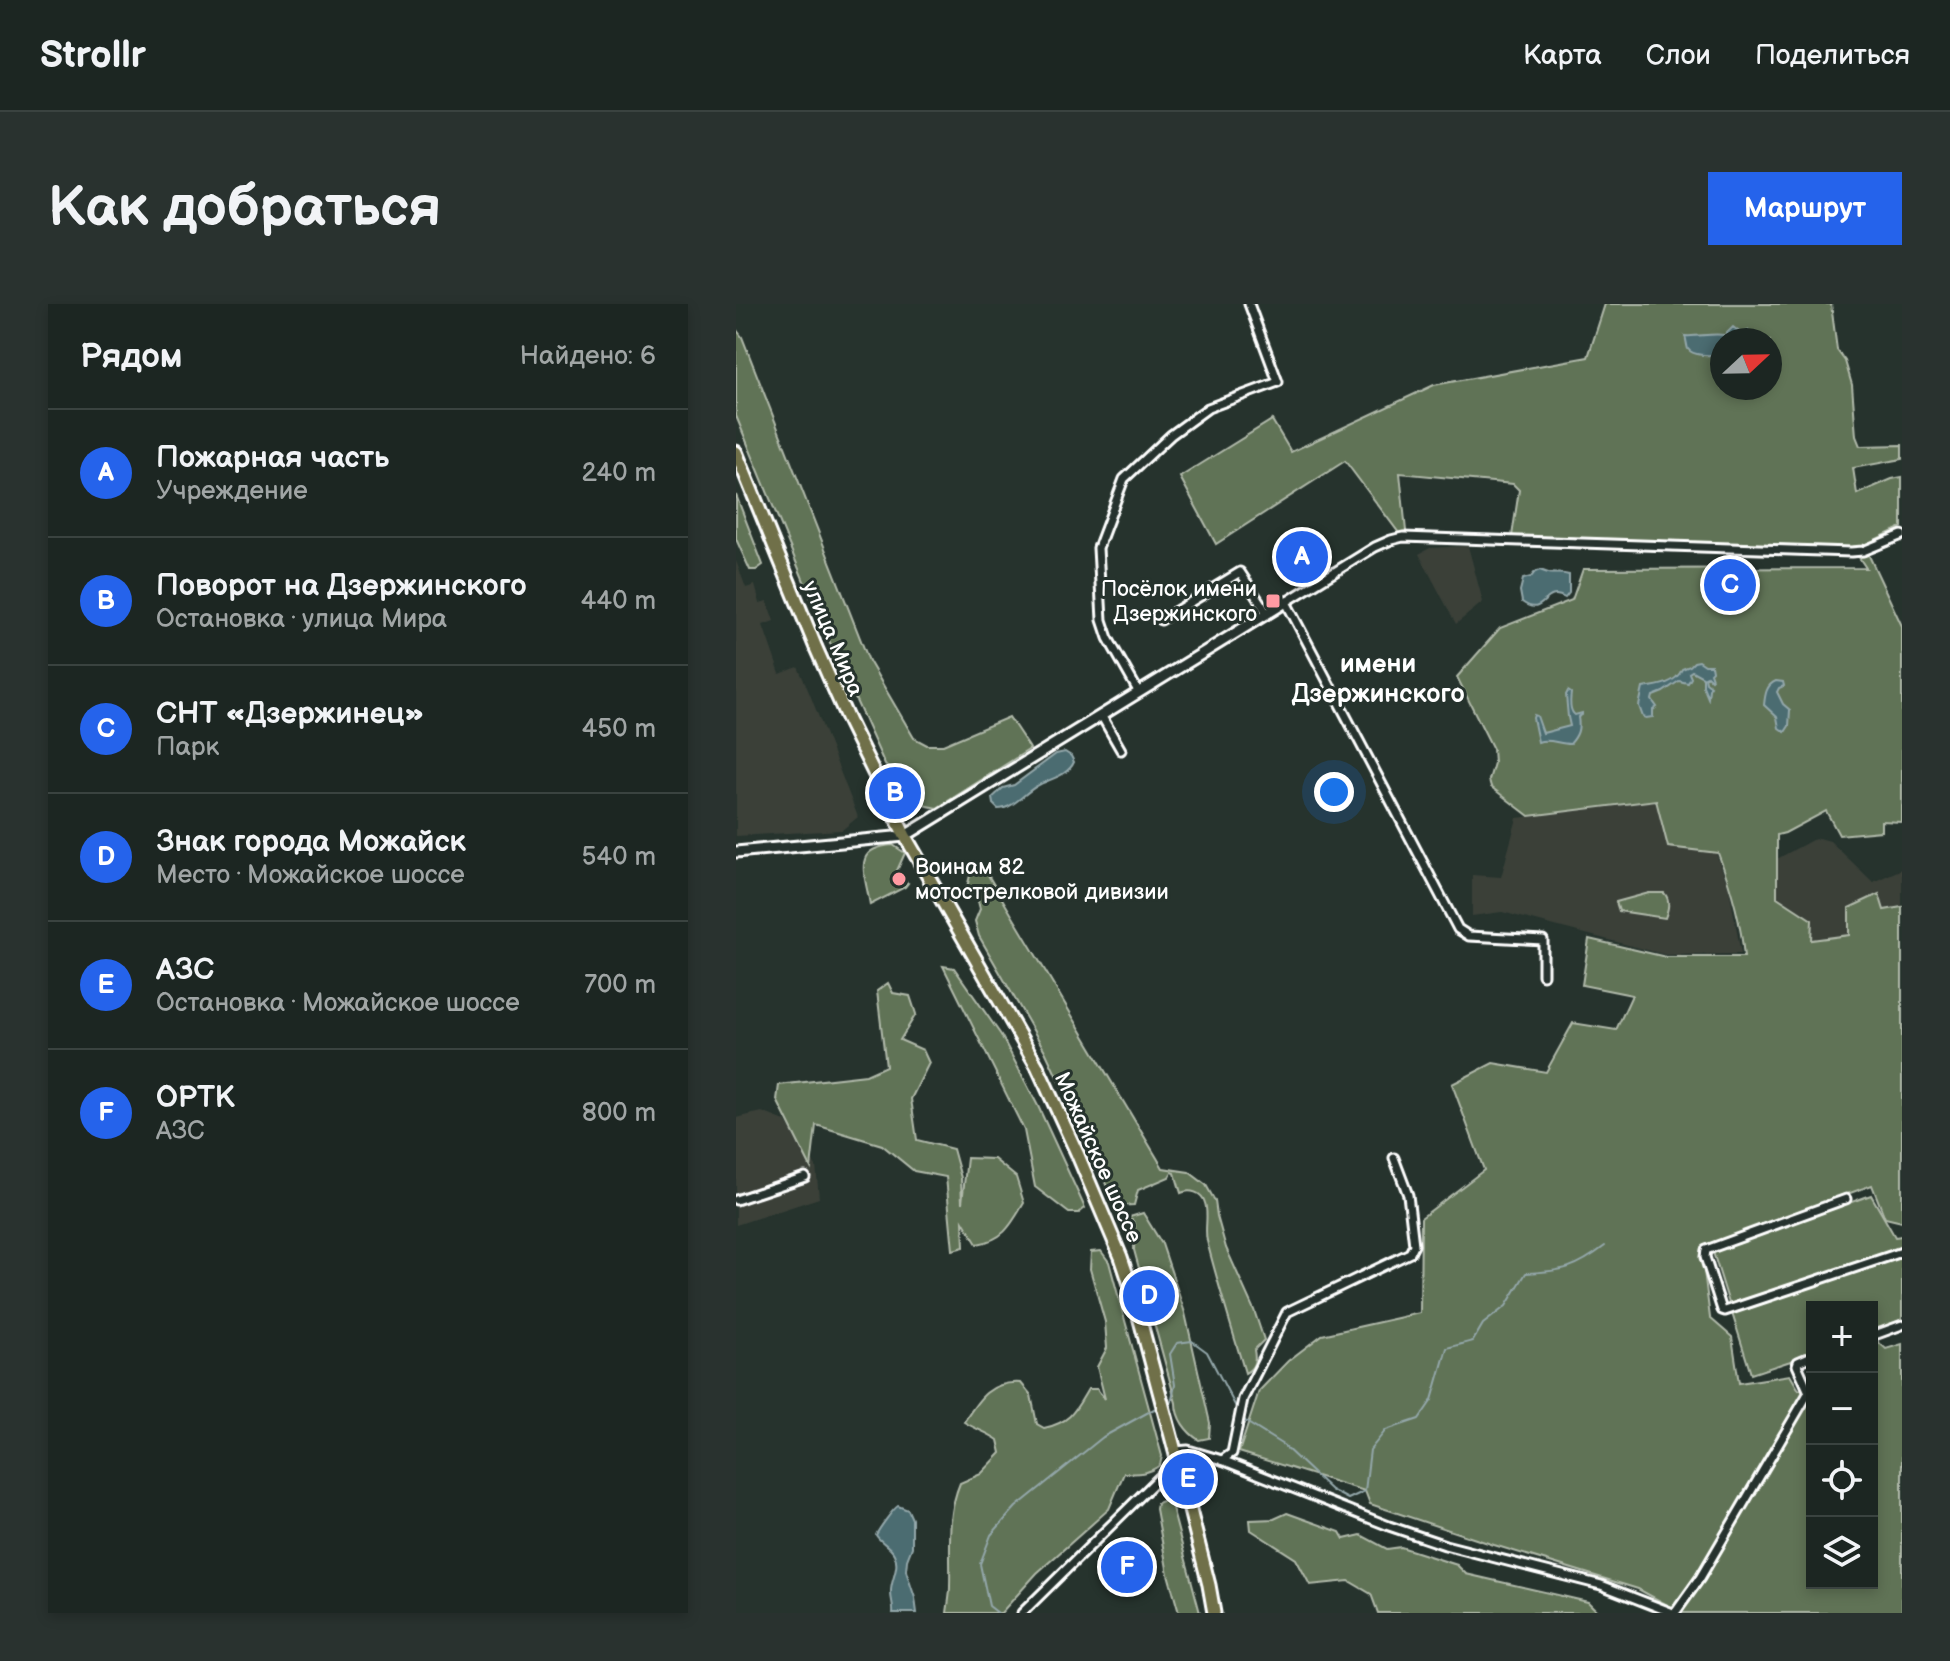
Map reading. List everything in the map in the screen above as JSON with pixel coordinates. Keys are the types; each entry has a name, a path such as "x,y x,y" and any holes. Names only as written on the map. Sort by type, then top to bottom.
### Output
{"main road":[{"name":"улица Мира","path":"736,452 825,669 905,836"},
{"name":"Можайское шоссе","path":"905,836 1029,1051 1077,1153 1130,1281 1214,1613"}],"street":[{"path":"1138,691 1108,638 1102,620 1098,548 1124,479 1171,435 1208,408 1278,382 1249,304"},
{"path":"736,852 905,836 1138,691 1391,540 1403,537 1851,552 1863,551 1902,535"},
{"path":"1161,620 1240,572 1267,613"},
{"path":"1286,602 1458,929 1469,936 1543,940 1543,975"},
{"path":"1101,715 1121,750"},
{"path":"1222,1460 1232,1453 1243,1399 1287,1312 1410,1253 1414,1245 1408,1195 1394,1158"},
{"path":"736,1200 805,1177"},
{"path":"1846,1199 1706,1250 1705,1257 1722,1310 1902,1252"},
{"path":"1878,1334 1902,1325"},
{"path":"1175,1451 1188,1450 1222,1460 1445,1545 1601,1585 1674,1613 1700,1578 1809,1392 1797,1365 1806,1359"},
{"path":"1022,1613 1167,1470 1178,1465"}],"shaded area":[{"path":"1468,546 1483,602 1456,624 1419,554 1430,548"},
{"path":"736,561 746,588 755,585 760,603 767,601 774,621 763,625 780,674 798,667 809,692 858,817 842,830 736,836"},
{"path":"1657,800 1668,847 1716,853 1729,888 1741,954 1666,955 1502,912 1472,916 1472,875 1501,877 1517,818"},
{"path":"1819,838 1830,841 1873,882 1902,869 1902,909 1811,954 1762,867"},
{"path":"762,1112 785,1121 816,1166 819,1198 736,1225 736,1118"}],"green space":[{"path":"1605,304 1831,304 1837,350 1845,361 1852,385 1856,436 1860,446 1902,445 1902,459 1853,468 1857,494 1902,477 1902,527 1864,545 1902,626 1902,822 1881,821 1881,831 1839,835 1826,811 1777,835 1777,897 1812,920 1811,940 1849,935 1849,908 1879,894 1884,910 1902,907 1902,1222 1885,1218 1872,1185 1701,1247 1710,1318 1732,1337 1739,1383 1790,1375 1799,1390 1806,1387 1806,1589 1878,1589 1878,1342 1886,1349 1902,1344 1902,1613 1682,1613 1638,1589 1370,1504 1365,1491 1239,1452 1259,1391 1288,1361 1322,1335 1420,1313 1421,1218 1484,1170 1452,1084 1493,1063 1546,1072 1573,1023 1616,1030 1632,995 1582,985 1589,939 1666,957 1744,957 1735,904 1718,853 1668,847 1656,800 1529,816 1491,787 1493,749 1457,677 1500,628 1572,600 1583,569 1866,568 1852,547 1512,536 1519,490 1513,484 1400,473 1406,531 1399,533 1345,461 1216,544 1180,477 1272,420 1291,452 1434,385 1588,357"},
{"path":"736,329 742,337 869,661 914,738 927,745 943,745 1009,717 1030,749 937,808 913,803 906,786 885,765 822,625 736,416"},
{"path":"736,495 763,565 756,570 750,570 736,539"},
{"path":"893,845 905,853 895,875 896,886 904,881 908,883 870,905 864,873 866,857 880,847"},
{"path":"973,864 982,865 1163,1168 1189,1172 1206,1185 1215,1201 1226,1248 1264,1340 1254,1350 1254,1363 1245,1373 1207,1241 1207,1212 1203,1199 1195,1192 1181,1193 1172,1172 1169,1177 1138,1190 1134,1205 1115,1206 1045,1051 979,936 975,921 980,909 977,897 967,887"},
{"path":"1649,893 1664,893 1668,899 1665,918 1619,911 1616,902"},
{"path":"943,966 954,968 1001,1035 1085,1208 1079,1213 1069,1213 1035,1187 1024,1130"},
{"path":"888,983 893,993 910,996 916,1014 900,1040 923,1050 929,1063 911,1099 917,1140 953,1149 961,1178 962,1203 967,1158 994,1159 1016,1177 1024,1203 1011,1225 994,1239 977,1244 963,1221 964,1247 953,1250 946,1177 914,1171 882,1145 816,1125 811,1168 777,1100 779,1085 866,1075 886,1066 877,991"},
{"path":"1871,1195 1895,1237 1902,1236 1902,1323 1878,1331 1878,1301 1806,1301 1806,1356 1751,1374 1713,1252"},
{"path":"1143,1213 1162,1244 1185,1313 1210,1423 1209,1438 1199,1440 1194,1437 1178,1414 1134,1250 1135,1224 1132,1220 1126,1221"},
{"path":"1101,1251 1109,1262 1162,1456 1160,1465 1143,1473 1124,1473 1109,1509 1037,1573 1001,1613 947,1613 951,1521 960,1483 981,1474 1001,1453 998,1440 964,1422 975,1406 993,1388 1021,1383 1031,1395 1037,1424 1044,1428 1071,1414 1088,1389 1097,1389 1105,1399 1097,1367 1107,1348 1105,1322 1090,1269 1091,1252"},
{"path":"1164,1500 1171,1504 1200,1613 1179,1613 1156,1509 1157,1503"},
{"path":"1287,1513 1340,1532 1344,1539 1361,1535 1387,1549 1401,1547 1457,1565 1466,1574 1588,1602 1599,1613 1378,1613 1371,1594 1349,1581 1310,1585 1296,1559 1251,1530 1250,1520 1274,1519"}],"water":[{"path":"1710,334 1710,354 1691,352 1685,336"},
{"path":"1540,570 1569,575 1569,593 1565,598 1552,596 1535,607 1522,602 1520,591 1523,579"},
{"path":"1699,661 1711,665 1712,679 1705,677 1711,686 1708,698 1703,677 1692,671 1688,683 1679,681 1653,696 1657,707 1653,710 1653,717 1643,717 1639,706 1643,688 1671,681 1682,669"},
{"path":"1776,681 1783,682 1784,686 1777,692 1790,710 1789,726 1785,732 1779,728 1777,717 1764,705 1768,688"},
{"path":"1568,691 1571,693 1573,713 1582,713 1578,717 1575,738 1570,744 1538,742 1534,715 1543,733 1570,726"},
{"path":"1065,752 1074,762 1067,771 1037,786 1009,806 998,809 993,804 992,798 1003,788 1014,785 1056,754"},
{"path":"898,1506 908,1510 912,1519 912,1547 906,1571 917,1613 893,1613 891,1588 896,1559 876,1535"}],"waterway":[{"path":"1242,1416 1246,1422 1283,1445 1331,1490 1348,1499 1365,1491 1370,1450 1386,1430 1419,1419 1432,1400 1447,1348 1473,1341 1483,1324 1506,1306 1526,1273 1568,1267 1605,1246"},
{"path":"1171,1404 1175,1385 1170,1354 1177,1343 1192,1341 1207,1352 1238,1411"},
{"path":"998,1613 989,1606 980,1564 991,1535 1016,1507 1103,1437 1156,1408"}],"place":[{"name":"Пожарная часть","path":"1302,557"},
{"name":"СНТ «Дзержинец»","path":"1730,585"},
{"name":"Посёлок имени Дзержинского","path":"1273,601"},
{"name":"Поворот на Дзержинского","path":"895,793"},
{"name":"Воинам 82 мотострелковой дивизии","path":"899,879"},
{"name":"Знак города Можайск","path":"1149,1296"},
{"name":"АЗС","path":"1188,1479"},
{"name":"ОРТК","path":"1127,1567"}],"district":[{"name":"имени Дзержинского","path":"1378,678"}]}
